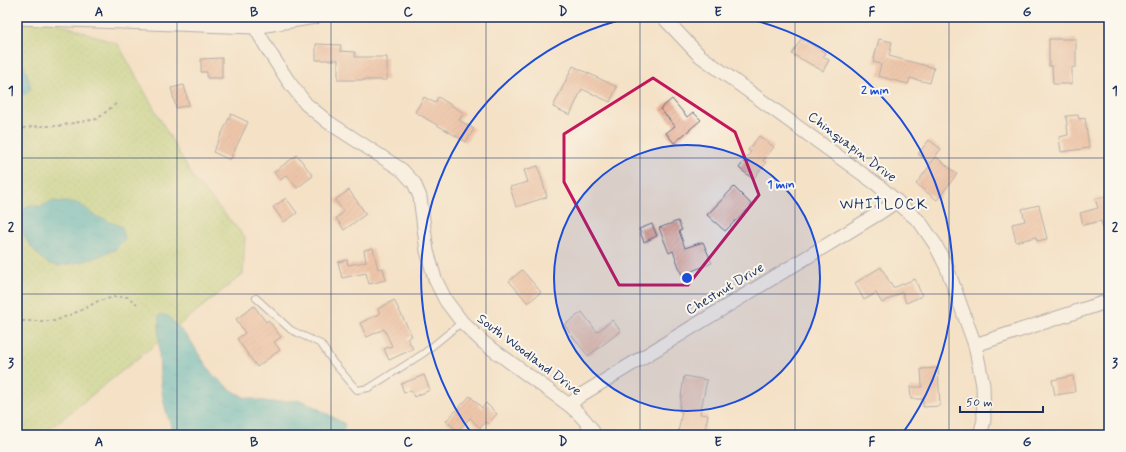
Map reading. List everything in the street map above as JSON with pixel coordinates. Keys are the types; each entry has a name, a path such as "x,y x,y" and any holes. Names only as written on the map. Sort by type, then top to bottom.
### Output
{"street":[{"path":"17,18 252,22 315,17"},
{"name":"Chinquapin Drive","path":"663,17 699,55 879,186 920,222 935,244 952,281 975,345 983,385 984,420 980,435"},
{"name":"South Woodland Drive","path":"252,22 289,82 306,104 328,122 402,170 414,183 420,197 427,250 435,279 446,301 462,322 484,343 581,414 595,435"},
{"name":"Chestnut Drive","path":"569,405 581,395 875,216 897,201"},
{"path":"975,345 1109,301"}],"lane":[{"path":"256,298 291,330 321,344 333,362 357,390 369,388 418,357 462,322"}],"path":[{"path":"17,129 39,126 57,126 97,119 117,103"},
{"path":"17,324 22,321 55,321 84,309 98,301 114,297 128,298 137,304"}],"highlighted area":[{"path":"653,78 735,132 759,195 688,285 619,285 564,182 564,134"}],"green space":[{"path":"17,17 41,17 118,44 193,178 245,237 243,274 42,435 17,435"}],"water":[{"path":"17,56 26,70 31,88 27,93 19,95 17,95"},
{"path":"51,201 76,203 84,207 93,215 122,227 125,238 116,249 85,261 59,266 47,263 38,255 26,239 21,224 25,208 30,205 41,207"},
{"path":"159,315 168,316 191,341 213,375 230,389 244,397 258,400 271,402 300,400 345,424 344,429 340,435 175,435 169,421 162,392 159,361"}],"building":[{"path":"801,39 826,53 823,57 829,60 823,71 792,54"},
{"path":"879,39 892,42 889,56 934,68 930,83 910,78 908,84 878,76 881,64 873,62"},
{"path":"1049,39 1076,39 1076,67 1072,67 1072,84 1053,84 1052,66 1049,66"},
{"path":"316,44 341,45 340,51 355,52 355,57 387,57 387,80 338,80 338,60 316,60"},
{"path":"222,58 222,78 207,78 207,72 201,72 201,59"},
{"path":"573,66 617,87 610,102 582,89 570,115 553,107"},
{"path":"184,85 189,105 176,108 171,88"},
{"path":"424,97 435,103 438,97 464,113 459,120 474,129 466,142 415,112"},
{"path":"672,99 687,117 693,112 701,120 674,143 666,133 675,126 660,109"},
{"path":"231,114 248,122 230,160 213,152"},
{"path":"1078,115 1079,119 1085,118 1089,148 1061,152 1059,137 1068,135 1066,116"},
{"path":"759,136 774,147 763,161 766,163 753,179 739,168 751,152 748,150"},
{"path":"929,140 941,149 930,163 918,154"},
{"path":"297,155 313,176 297,188 287,175 280,180 274,172"},
{"path":"936,157 957,174 937,200 916,184"},
{"path":"538,166 547,197 516,207 510,187 528,182 524,170"},
{"path":"734,187 752,205 725,231 707,215"},
{"path":"349,190 366,214 344,230 336,218 344,212 335,200"},
{"path":"1109,196 1109,239 1106,239 1101,221 1083,225 1080,213 1098,208 1095,199"},
{"path":"286,198 297,213 284,222 273,207"},
{"path":"1039,205 1047,239 1037,241 1036,237 1016,242 1012,224 1025,221 1022,209"},
{"path":"678,221 682,230 679,231 685,248 703,242 712,263 682,275 673,251 669,253 659,228"},
{"path":"652,224 657,236 644,242 639,229"},
{"path":"373,248 378,269 383,268 386,280 369,284 366,273 342,278 338,262 347,260 348,265 366,262 364,250"},
{"path":"881,267 893,288 915,279 922,296 906,303 902,292 882,303 876,293 864,300 855,283"},
{"path":"522,270 541,292 528,303 509,281"},
{"path":"394,300 412,336 407,338 413,349 389,360 384,349 392,346 384,329 367,337 360,323 380,314 378,309"},
{"path":"254,306 266,322 268,320 281,337 274,342 280,350 257,367 237,339 245,333 236,319"},
{"path":"582,312 597,332 612,320 621,331 588,356 564,325"},
{"path":"938,368 940,406 923,407 923,399 911,399 910,387 922,387 921,369"},
{"path":"424,375 430,390 414,397 411,390 404,393 401,384"},
{"path":"684,376 707,380 700,414 708,415 704,435 688,435 678,433 682,411 679,411"},
{"path":"1073,376 1075,392 1055,395 1052,380"},
{"path":"470,396 482,408 486,403 497,414 488,424 486,422 480,428 470,418 458,431 446,421"}],"district":[{"name":"WHITLOCK","path":"884,205"}]}
